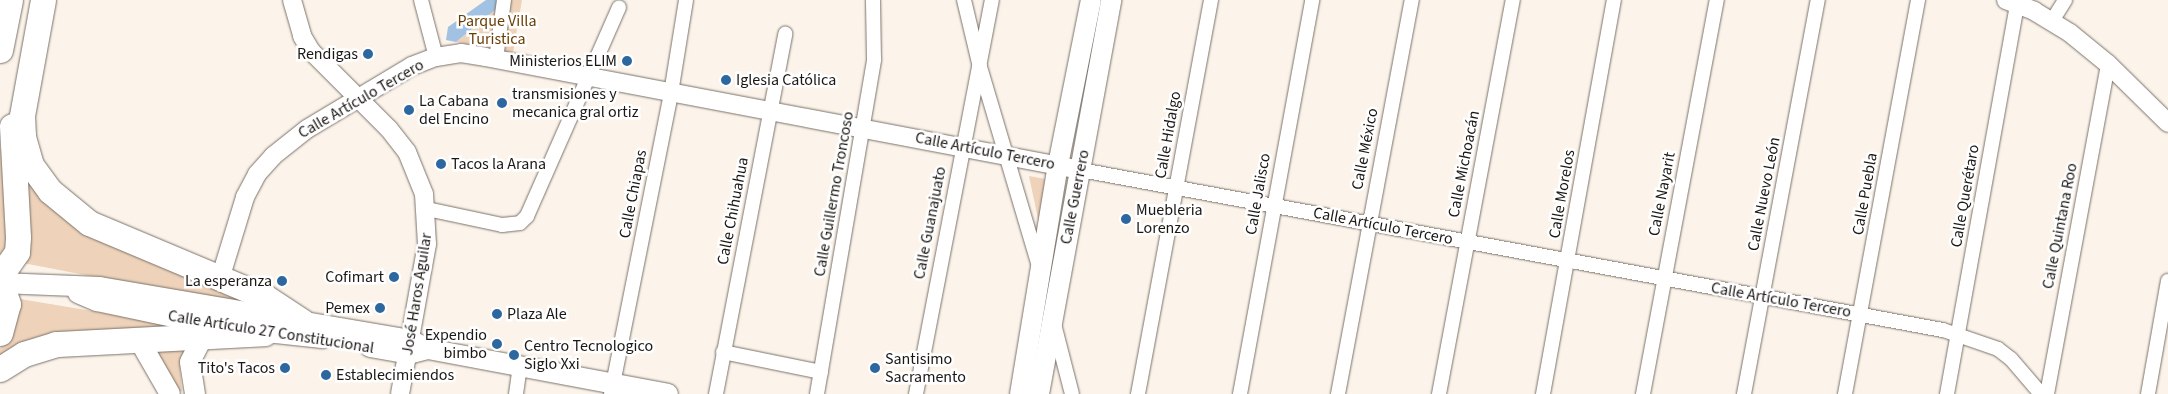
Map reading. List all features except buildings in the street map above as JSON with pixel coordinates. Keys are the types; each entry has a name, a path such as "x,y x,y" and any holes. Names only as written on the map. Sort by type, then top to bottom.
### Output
{"highway":[{"path":"0,50 10,0"},
{"path":"0,333 8,304 1,276 17,252 18,237 11,130 33,0"},
{"path":"43,0 22,116 23,137 31,165 50,191 89,223 264,297 303,322"},
{"path":"0,369 24,354 56,344 202,338 265,333"}],"main road":[{"name":"Calle Guerrero","path":"1020,394 1058,165 1091,0"},
{"name":"Calle Guerrero","path":"1039,394 1081,170 1110,0"},
{"name":"Calle Artículo 27 Constitucional","path":"1,276 58,285 100,287 303,322 415,347 520,366 612,389 668,394"},
{"name":"Calle Artículo 27 Constitucional","path":"58,285 97,300 220,327 415,347"},
{"path":"194,394 190,362 202,338"},
{"path":"139,340 170,394"}],"street":[{"name":"José Haros Aguilar","path":"292,0 302,36 311,51 389,129 407,152 420,179 427,209 427,244 415,347 400,394"},
{"path":"421,0 436,57"},
{"path":"496,59 504,0"},
{"name":"Calle Chiapas","path":"612,389 671,93 686,0"},
{"name":"Calle Guillermo Troncoso","path":"817,394 876,43 873,0"},
{"path":"964,0 980,67 1040,270"},
{"name":"Calle Guanajuato","path":"916,394 962,147 980,67 992,0"},
{"name":"Calle Hidalgo","path":"1138,394 1210,0"},
{"name":"Calle Jalisco","path":"1240,394 1312,0"},
{"name":"Calle México","path":"1338,394 1368,222 1412,0"},
{"name":"Calle Michoacán","path":"1439,394 1513,0"},
{"name":"Calle Morelos","path":"1543,394 1614,0"},
{"name":"Calle Nayarit","path":"1643,394 1717,0"},
{"name":"Calle Nuevo León","path":"1744,394 1818,0"},
{"name":"Calle Puebla","path":"1845,394 1918,0"},
{"path":"2052,21 2065,0"},
{"path":"2011,2 2052,21 2108,64 2168,123"},
{"name":"Calle Querétaro","path":"1947,394 2011,2"},
{"path":"427,209 502,226 524,220 590,78 619,7"},
{"name":"Calle Chihuahua","path":"716,394 785,34"},
{"name":"Calle Artículo Tercero","path":"220,279 245,197 257,174 289,142 412,66 436,57 461,53 863,127 1081,170 1177,185 1958,334 1998,349 2011,359 2041,394"},
{"name":"Calle Quintana Roo","path":"2047,394 2108,64"},
{"path":"2148,394 2168,281"},
{"path":"1053,321 1072,394"},
{"path":"724,352 821,372"},
{"path":"516,394 520,366"}],"green space":[{"name":"Parque Villa Turistica","path":"507,0 522,0 513,53 456,42"},
{"path":"0,149 7,151 9,241 0,255"},
{"path":"1029,176 1051,180 1041,233"},
{"path":"28,178 275,312 18,262"},
{"path":"14,298 116,315 205,333 0,361 0,349 7,333"},
{"path":"152,348 184,348 180,369 182,391 177,392"}],"water":[{"path":"486,0 507,0 456,42 446,40 448,27"}],"place":[{"name":"Rendigas","path":"368,54"},
{"name":"Ministerios ELIM","path":"627,61"},
{"name":"Iglesia Católica","path":"726,80"},
{"name":"transmisiones y mecanica gral ortiz","path":"502,103"},
{"name":"La Cabana del Encino","path":"409,110"},
{"name":"Tacos la Arana","path":"441,164"},
{"name":"Muebleria Lorenzo","path":"1126,219"},
{"name":"Cofimart","path":"394,277"},
{"name":"La esperanza","path":"282,281"},
{"name":"Pemex","path":"380,308"},
{"name":"Plaza Ale","path":"497,314"},
{"name":"Expendio bimbo","path":"497,344"},
{"name":"Centro Tecnologico Siglo Xxi","path":"514,355"},
{"name":"Tito's Tacos","path":"285,368"},
{"name":"Santisimo Sacramento","path":"875,368"},
{"name":"Establecimiendos","path":"326,375"}]}
